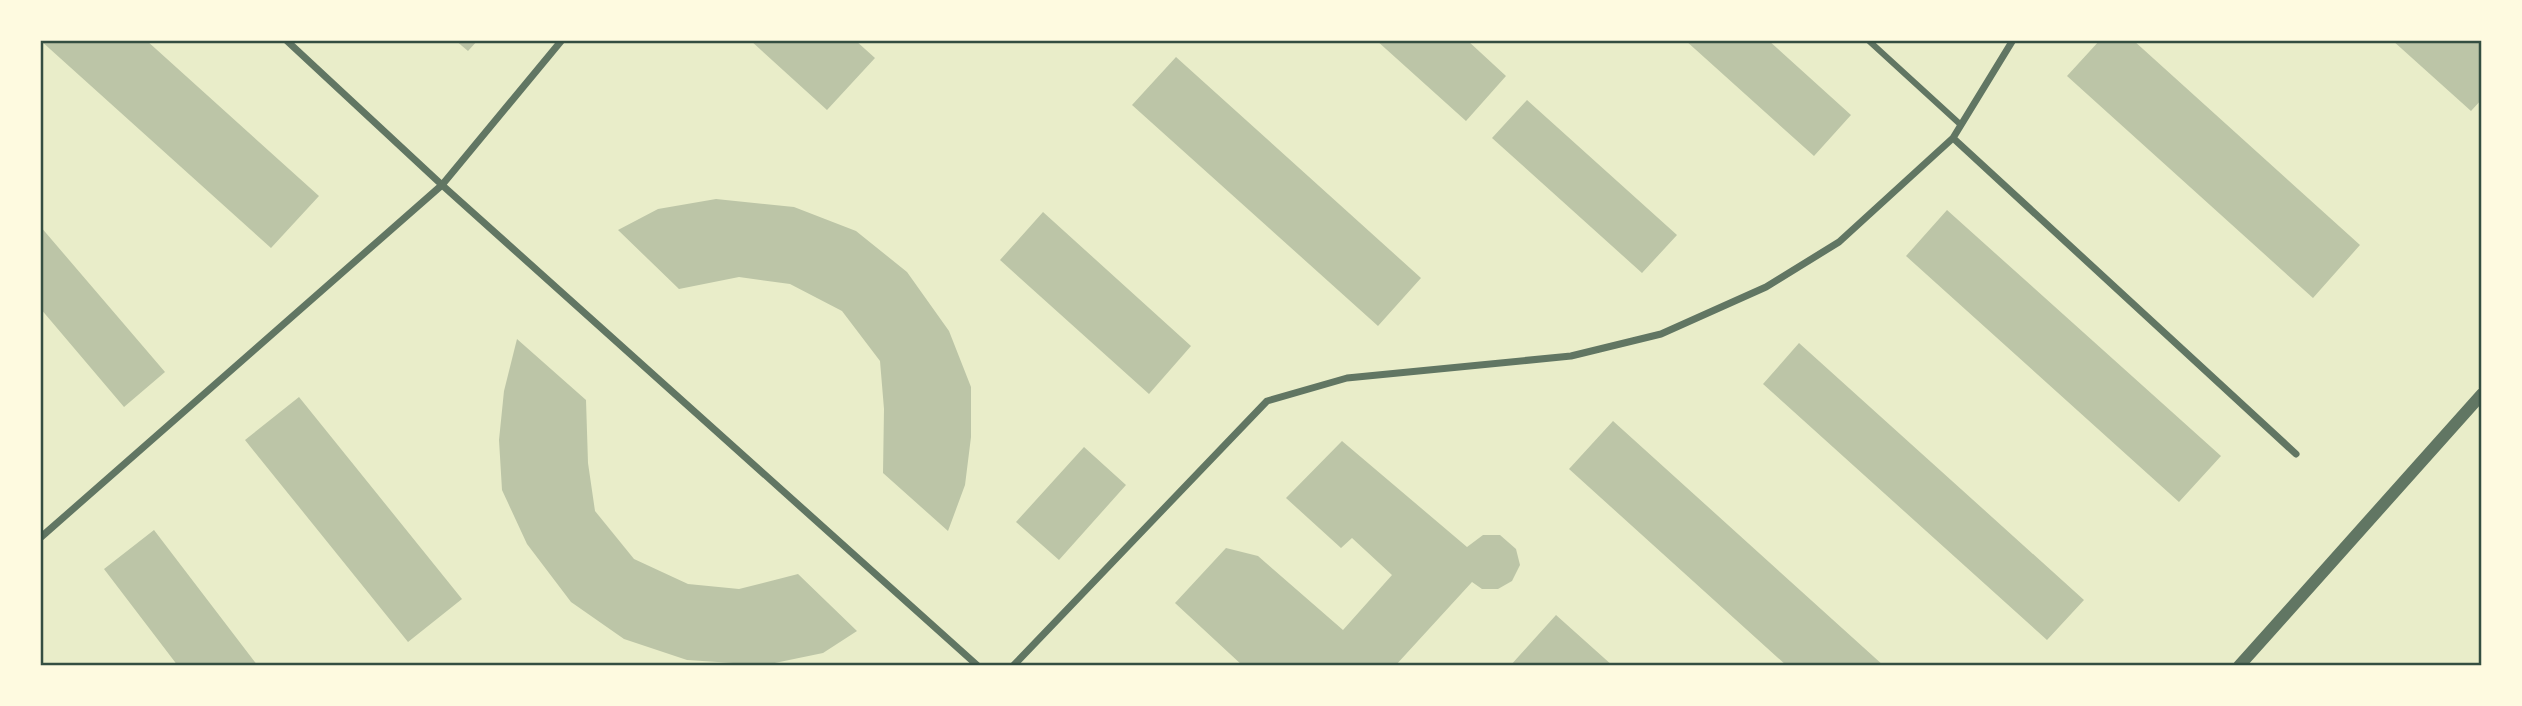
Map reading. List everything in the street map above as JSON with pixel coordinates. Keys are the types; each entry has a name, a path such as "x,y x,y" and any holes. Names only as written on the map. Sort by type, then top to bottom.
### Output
{"street":[{"path":"286,40 442,185 978,666"},
{"path":"40,538 442,185 562,40"},
{"path":"1868,40 1961,125"},
{"path":"1013,666 1267,401 1346,378 1571,356 1661,334 1766,287 1839,242 1953,138 2013,40"},
{"path":"1953,138 2296,454"},
{"path":"2239,666 2482,394"}],"building":[{"path":"40,40 146,40 319,196 271,248"},
{"path":"455,40 478,40 468,51"},
{"path":"750,40 855,40 875,58 827,110"},
{"path":"1376,40 1467,40 1506,76 1466,121"},
{"path":"1685,40 1768,40 1851,115 1814,156"},
{"path":"2100,40 2133,40 2360,245 2313,298 2067,76"},
{"path":"2392,40 2482,40 2482,99 2471,111"},
{"path":"1176,57 1421,278 1378,326 1132,105"},
{"path":"1527,100 1677,235 1642,273 1492,138"},
{"path":"716,199 794,207 856,231 907,272 949,331 971,387 971,437 965,485 948,531 883,473 884,409 880,361 842,311 790,284 739,277 679,289 618,230 658,209"},
{"path":"1947,210 2221,456 2179,502 1906,256"},
{"path":"1043,212 1191,346 1149,394 1000,260"},
{"path":"40,226 165,372 124,407 40,308"},
{"path":"517,339 586,400 588,463 595,511 634,559 688,584 739,589 798,574 857,631 823,653 765,665 687,660 624,639 571,602 527,544 502,490 499,440 504,391"},
{"path":"1799,343 2084,600 2047,640 1763,384"},
{"path":"299,397 462,599 408,642 245,440"},
{"path":"1613,421 1884,666 1787,666 1569,469"},
{"path":"1342,441 1467,547 1483,535 1500,535 1516,549 1520,565 1512,581 1498,589 1482,589 1472,582 1395,666 1243,666 1175,603 1226,548 1258,556 1343,630 1392,575 1352,538 1341,548 1286,498"},
{"path":"1084,447 1126,485 1059,560 1016,522"},
{"path":"154,530 258,666 178,666 104,569"},
{"path":"1556,615 1613,666 1510,666"}]}
